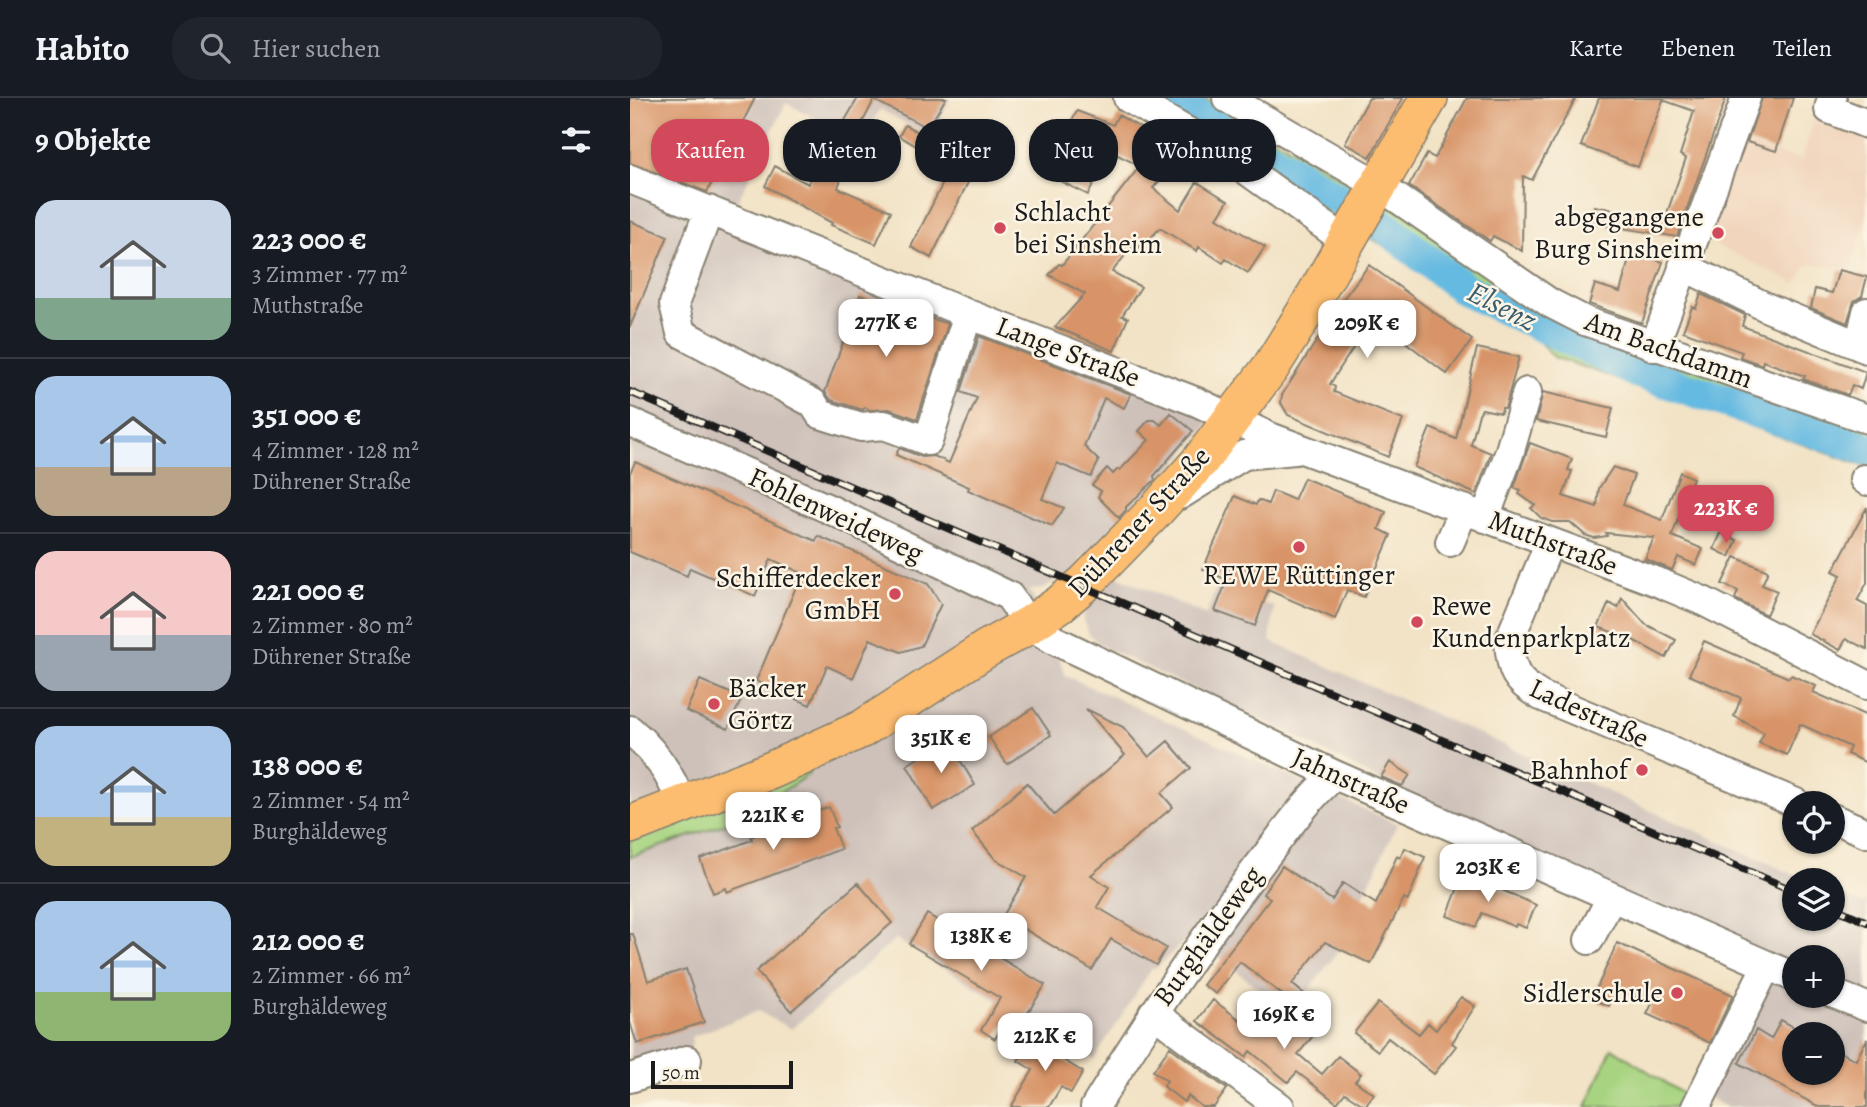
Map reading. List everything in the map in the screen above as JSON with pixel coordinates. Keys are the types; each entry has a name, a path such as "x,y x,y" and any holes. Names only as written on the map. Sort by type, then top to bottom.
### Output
{"main road":[{"name":"Dührener Straße","path":"632,822 772,770 862,729 986,649 1029,625 1086,582 1157,509 1232,420 1290,337 1429,98"}],"street":[{"path":"1128,98 1214,147 1349,235"},
{"name":"Am Bachdamm","path":"1227,98 1550,303 1585,321 1867,419"},
{"path":"1654,347 1746,98"},
{"path":"1832,98 1829,109 1867,124"},
{"name":"Lange Straße","path":"630,179 1197,402 1232,420"},
{"path":"709,210 674,304 681,334 813,403 820,414 861,427 884,425 928,441 968,314"},
{"path":"1683,266 1768,308 1863,347 1867,313"},
{"path":"1450,542 1474,513 1508,454 1527,392"},
{"name":"Muthstraße","path":"1232,420 1703,601 1867,685"},
{"name":"Fohlenweideweg","path":"630,422 829,509 1009,596 1029,625"},
{"path":"1157,509 1244,455 1302,449"},
{"name":"Ladestraße","path":"1550,542 1509,641 1510,659 1516,677 1524,686 1541,696 1782,797"},
{"name":"Jahnstraße","path":"1029,625 1075,651 1335,775 1611,898 1764,971 1782,975"},
{"path":"630,730 649,747 662,764 682,804"},
{"name":"Burghäldeweg","path":"1095,1107 1200,943 1320,788 1335,775"},
{"path":"1845,824 1867,833"},
{"path":"1589,940 1611,898"},
{"path":"1696,1107 1764,971"},
{"path":"1845,998 1867,1007"},
{"path":"1153,1013 1280,1107"},
{"path":"630,1078 687,1060"}],"shaded area":[{"path":"630,98 950,98 941,119 915,119 915,129 880,109 874,119 818,119 786,103 769,138 769,119 651,119 651,182 747,182 727,223 1212,414 1208,424 1160,482 1080,560 1206,615 1217,586 1274,607 1270,641 1782,869 1782,931 1845,931 1845,896 1864,904 1867,899 1867,1107 1726,1107 1708,1097 1767,965 1390,786 1285,731 1101,646 1089,634 1083,621 1086,605 1094,596 1057,579 1044,589 1030,590 1066,676 1397,824 1336,954 1291,1014 1191,935 1155,969 1152,968 1094,1059 896,939 791,1029 758,1011 691,1037 687,1060 630,1078"},
{"path":"1814,120 1867,140 1867,211 1851,269 1811,264 1806,267 1796,284 1708,241 1741,143 1802,160"}],"green space":[{"path":"1133,98 1204,98 1240,119 1168,119"},
{"path":"1276,140 1358,187 1339,222 1273,182 1276,182"},
{"path":"1387,202 1536,304 1867,429 1867,467 1554,357 1526,328 1369,237"},
{"path":"808,771 809,774 742,818 630,857 630,840"},
{"path":"1612,1048 1689,1098 1683,1107 1586,1107"}],"building":[{"path":"630,98 755,98 744,119 651,119 651,171 630,163"},
{"path":"858,98 946,98 933,119 915,119 915,121 874,100 864,119 846,119"},
{"path":"1369,98 1403,98 1370,157 1345,143"},
{"path":"1467,98 1576,98 1532,180 1523,176 1522,251 1493,236 1490,241 1409,186 1427,154 1435,158"},
{"path":"1599,98 1726,98 1677,237 1591,223 1594,206 1665,219 1686,158 1680,155 1694,111 1663,100 1638,167 1581,146"},
{"path":"1762,98 1793,98 1776,151 1747,142"},
{"path":"1077,111 1098,119 1073,119"},
{"path":"1118,115 1132,123 1132,162 1118,155"},
{"path":"905,125 915,130 915,146 901,137"},
{"path":"775,166 783,170 783,182 840,182 838,188 891,211 876,244 831,225 832,223 765,186"},
{"path":"1132,176 1132,182 1158,182 1153,188 1180,210 1197,182 1228,201 1217,218 1265,247 1248,273 1226,259 1223,263 1199,247 1197,251 1160,228 1141,248 1135,243 1112,272 1141,287 1122,316 1128,318 1114,351 1055,327 1085,294 1049,275 1059,264 1062,265"},
{"path":"680,182 712,182 707,192"},
{"path":"944,182 968,182 931,258 911,247"},
{"path":"1062,182 1094,182 1088,195"},
{"path":"630,221 668,236 630,327"},
{"path":"1631,252 1663,262 1642,323 1589,304 1595,284 1620,292"},
{"path":"1369,265 1472,340 1447,374 1373,317 1330,384 1335,387 1334,392 1403,420 1388,457 1288,415 1281,403 1282,395 1343,299"},
{"path":"1839,270 1867,277 1862,296 1854,301 1847,323 1811,308 1815,289 1832,293"},
{"path":"1701,294 1745,315 1742,326 1866,372 1861,389 1852,385 1848,395 1763,361 1762,365 1740,357 1742,352 1683,331 1692,307 1696,308"},
{"path":"860,295 948,324 917,419 889,409 870,410 865,407 863,410 831,400 825,392"},
{"path":"979,336 1131,394 1124,408 1104,398 1084,446 1099,461 1091,477 1057,463 1042,499 1064,508 1052,526 896,455 899,448 922,457 934,456 949,463 977,398 961,392"},
{"path":"1477,348 1519,357 1505,408 1502,408 1501,413 1482,409 1479,414 1471,445 1491,453 1476,494 1414,467 1430,428 1456,439"},
{"path":"1543,392 1613,408 1606,437 1536,421"},
{"path":"1171,413 1193,431 1154,476 1155,480 1126,507 1119,518 1098,497 1101,491 1092,485 1107,468 1113,474 1120,470 1149,440 1139,431 1149,420 1155,420 1161,425"},
{"path":"1530,443 1572,459 1568,470 1572,471 1563,496 1597,507 1599,488 1613,467 1634,475 1623,505 1662,520 1680,472 1693,478 1672,536 1703,549 1696,565 1678,557 1672,570 1645,559 1654,538 1606,533 1607,536 1594,538 1585,535 1570,522 1552,522 1541,518 1531,508 1535,505 1519,494 1521,490 1514,488"},
{"path":"635,462 816,541 818,536 928,584 941,604 921,646 901,652 870,639 853,678 827,666 810,705 756,681 802,573 771,559 755,596 690,568 687,576 630,552 630,473"},
{"name":"REWE Rüttinger","path":"1304,478 1386,512 1379,529 1391,535 1364,597 1347,590 1335,619 1268,590 1255,626 1215,611 1227,580 1203,569 1235,496 1256,505 1258,500 1268,504 1273,491 1294,500"},
{"path":"1867,507 1867,583 1857,601 1867,606 1867,649 1846,639 1840,650 1810,634 1841,575 1833,571"},
{"path":"1721,533 1737,540 1730,557 1714,549"},
{"path":"1735,557 1768,571 1762,585 1777,591 1766,615 1735,599 1738,591 1722,584"},
{"path":"1622,598 1645,624 1676,640 1666,658 1631,639 1598,627 1609,603 1618,608"},
{"path":"1704,641 1789,678 1791,675 1816,686 1813,692 1867,716 1867,763 1847,754 1850,747 1800,724 1787,755 1759,743 1764,733 1734,716 1741,698 1689,675"},
{"name":"Bäcker Görtz","path":"700,680 742,698 728,729 686,711"},
{"path":"1033,708 1051,735 1007,764 989,737"},
{"path":"1086,709 1123,727 1149,757 1168,741 1191,768 1161,793 1173,807 1091,875 1109,887 1097,907 1166,948 1156,965 1111,939 1092,970 1003,916 1026,877 995,859 972,831 1027,783 1054,815 1125,755"},
{"path":"948,740 975,785 933,810 907,765"},
{"path":"1390,762 1410,775 1402,786 1381,777"},
{"path":"829,807 837,827 833,828 841,849 727,892 726,888 713,893 700,859 752,840 751,837 789,819 790,822"},
{"path":"1405,848 1425,857 1408,900 1404,898 1371,964 1325,942 1292,984 1319,1006 1311,1017 1240,962 1216,994 1203,985 1270,898 1263,894 1282,866 1332,900 1343,883 1376,904 1397,856 1400,858"},
{"path":"1464,873 1536,905 1526,928 1516,924 1515,927 1482,913 1476,927 1447,916"},
{"path":"858,883 892,923 791,1011 756,971"},
{"path":"927,914 1045,985 1016,1032 1003,1025 995,1039 981,1030 1000,998 909,944"},
{"path":"630,934 633,934 648,981 686,969 704,1022 637,1044 630,1022"},
{"name":"Sidlerschule","path":"1617,943 1733,995 1710,1043 1647,1014 1652,1004 1617,989 1609,1006 1592,999"},
{"path":"1461,997 1475,1006 1452,1043 1456,1046 1434,1074 1388,1038 1378,1051 1354,1033 1378,1003 1419,1034 1428,1023 1436,1030"},
{"path":"1213,1000 1255,1031 1274,1006 1313,1036 1298,1054 1322,1074 1338,1056 1361,1074 1355,1081 1374,1094 1365,1106 1345,1093 1337,1103 1297,1072 1288,1082 1250,1051 1246,1057 1197,1021"},
{"path":"1781,1020 1785,1022 1782,1022 1782,1085 1845,1085 1845,1054 1856,1060 1867,1039 1867,1107 1819,1107 1739,1063 1756,1030 1771,1039"},
{"path":"1037,1029 1062,1043 1055,1055 1083,1072 1071,1093 1061,1087 1049,1107 1011,1107 1033,1070 1018,1061"},
{"path":"1170,1047 1227,1089 1214,1107 1202,1107 1188,1096 1184,1102 1163,1086 1167,1081 1153,1071"}],"waterway":[{"name":"Elsenz","path":"1169,98 1384,226 1464,289 1638,372 1867,449"}],"railway":[{"path":"630,392 1782,886"},
{"path":"1845,913 1867,922"}],"place":[{"name":"Schlacht bei Sinsheim","path":"1000,228"},
{"name":"abgegangene Burg Sinsheim","path":"1718,233"},
{"name":"REWE Rüttinger","path":"1299,547"},
{"name":"Schifferdecker GmbH","path":"895,594"},
{"name":"Rewe Kundenparkplatz","path":"1417,622"},
{"name":"Bäcker Görtz","path":"714,704"},
{"name":"Bahnhof","path":"1642,770"},
{"name":"Sidlerschule","path":"1677,993"}]}
